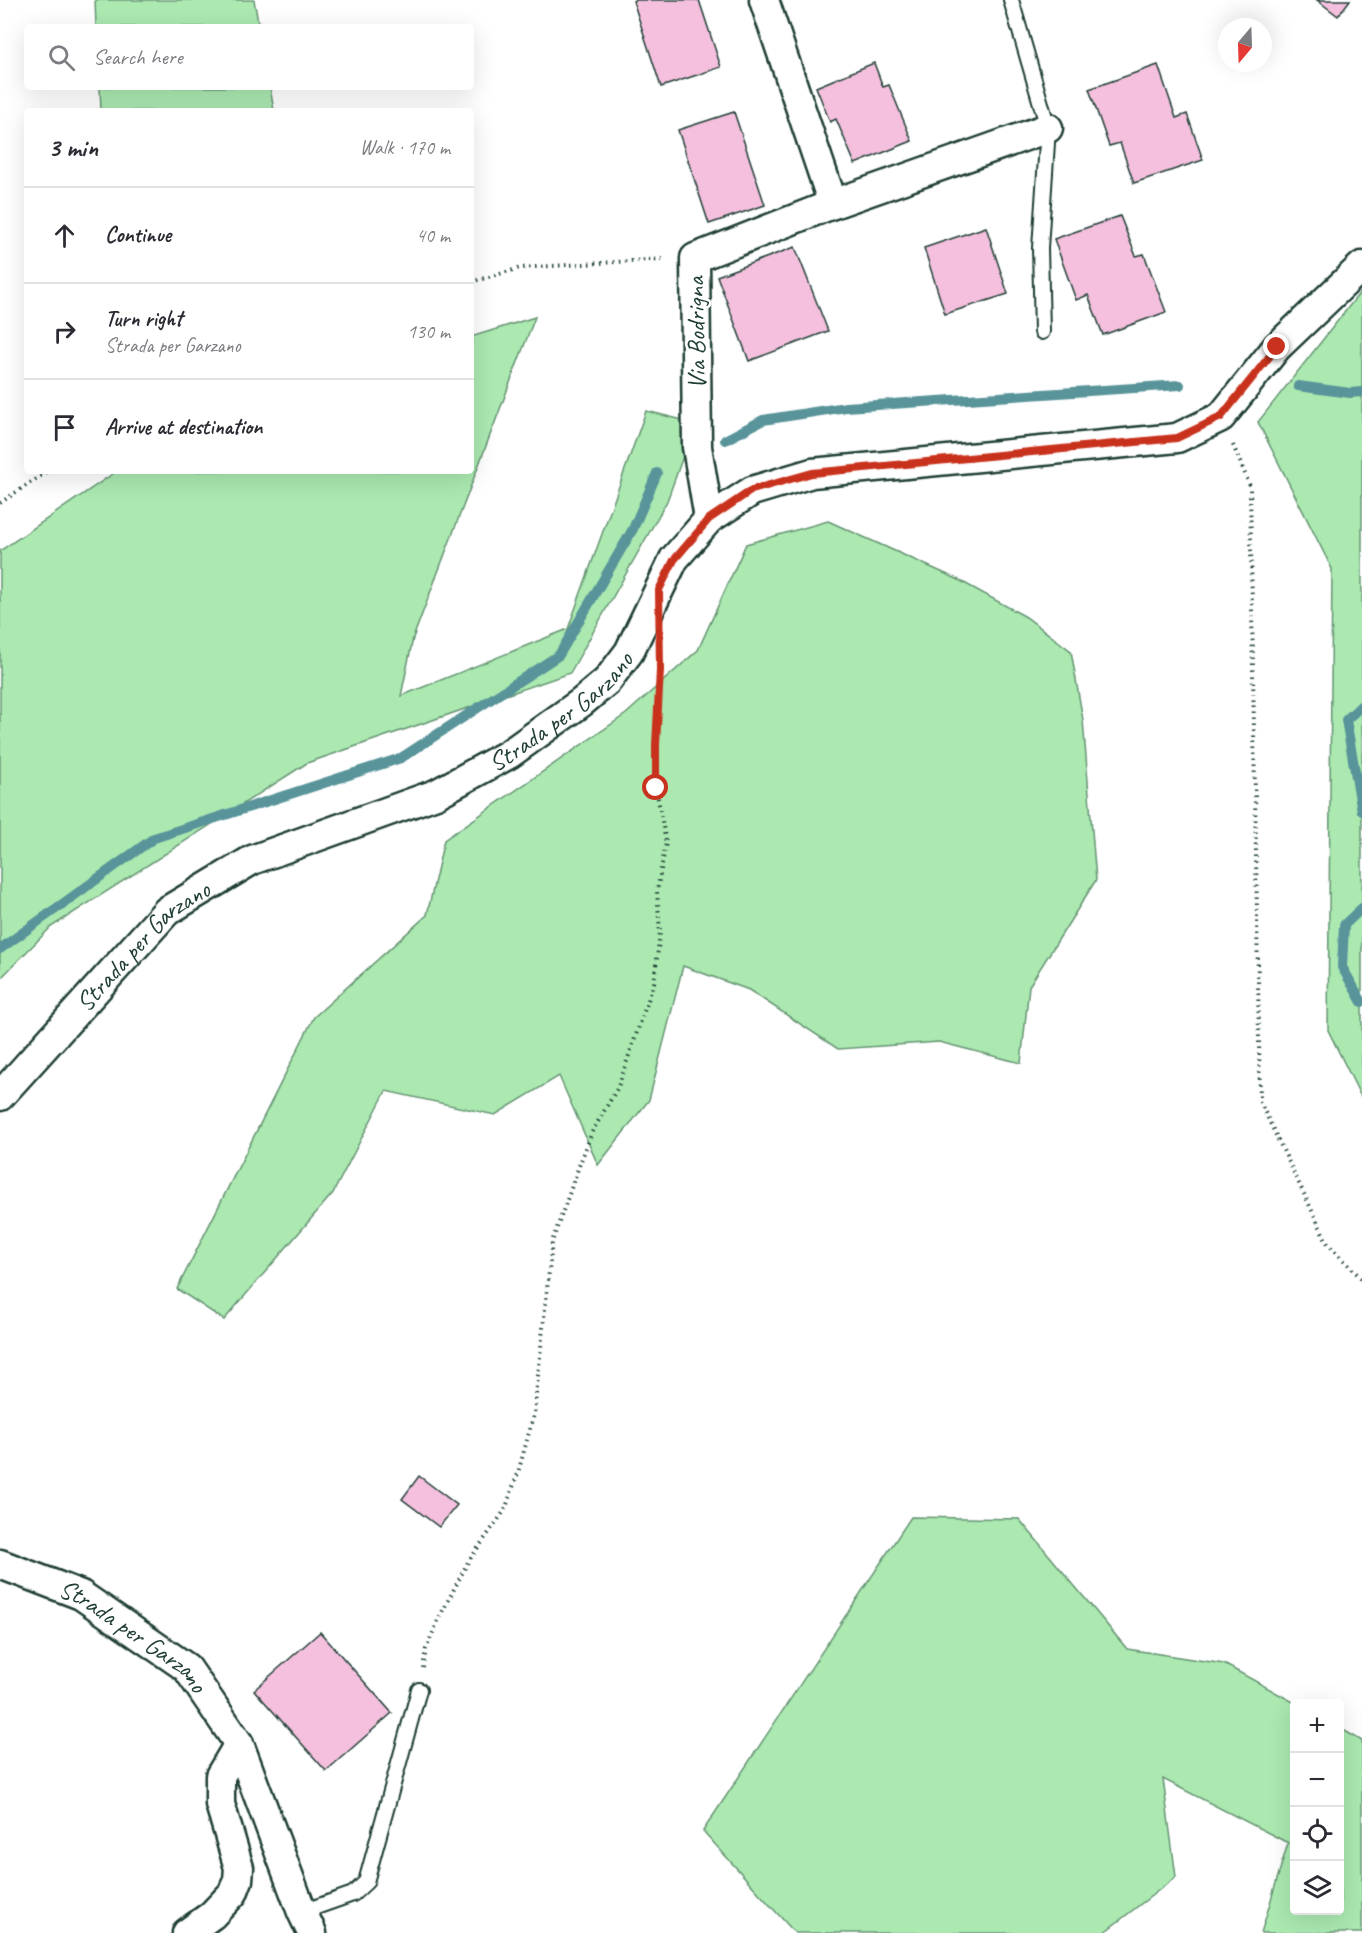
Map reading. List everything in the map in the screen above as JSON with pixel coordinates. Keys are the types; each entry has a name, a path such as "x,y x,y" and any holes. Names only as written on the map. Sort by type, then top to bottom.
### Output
{"street":[{"path":"764,0 833,204"},
{"name":"Via Bodrigna","path":"709,519 697,447 695,258 833,204 1048,128"},
{"name":"Strada per Garzano","path":"0,1096 167,911 252,860 436,794 509,754 582,702 607,681 629,652 674,560 709,519 752,490 812,473 1177,438 1221,417 1277,347 1362,266"},
{"name":"Strada per Garzano","path":"0,1564 81,1594 187,1668 239,1744 312,1927"},
{"path":"188,1933 233,1893 238,1880 239,1868 220,1804 220,1776 239,1744"}],"lane":[{"path":"1011,0 1048,128 1040,248 1042,332"},
{"path":"312,1927 366,1882 419,1690"}],"path":[{"path":"474,281 519,268 695,258"},
{"path":"1221,417 1250,486 1260,1101 1328,1244 1362,1280"},
{"path":"0,503 44,474"},
{"path":"419,1690 426,1649 440,1616 468,1562 505,1510 518,1473 534,1414 552,1242 592,1132 618,1087 654,983 660,932 657,891 666,843 656,788 660,659"}],"green space":[{"path":"95,0 254,0 258,24 96,24"},
{"path":"100,90 270,90 274,108 101,108"},
{"path":"1362,290 1362,1099 1328,1030 1332,569 1258,422"},
{"path":"535,317 413,638 401,696 568,629 646,411 695,423 667,501 570,673 307,763 51,927 0,979 0,551 113,474 474,474 474,336"},
{"path":"828,521 957,579 1026,617 1071,651 1083,720 1096,880 1029,986 1021,1063 939,1042 838,1049 749,990 683,966 649,1100 598,1165 559,1076 495,1115 386,1091 333,1193 224,1320 177,1289 314,1017 427,915 444,840 626,714 698,650 746,544"},
{"path":"911,1517 1019,1519 1127,1649 1224,1664 1290,1700 1290,1915 1344,1915 1344,1730 1362,1741 1362,1933 1261,1933 1288,1843 1163,1779 1176,1877 1103,1933 795,1933 703,1831"}],"building":[{"path":"699,0 721,67 661,87 633,1"},
{"path":"1317,0 1350,0 1338,16"},
{"path":"874,63 883,87 889,85 912,141 855,164 836,119 830,122 816,87"},
{"path":"1158,65 1176,118 1187,114 1203,160 1134,183 1120,143 1109,146 1089,89"},
{"path":"734,112 765,205 709,224 678,130"},
{"path":"1120,216 1136,256 1144,254 1166,312 1103,335 1088,295 1076,300 1054,239"},
{"path":"986,227 1008,294 945,314 924,248"},
{"path":"795,247 828,331 749,361 717,276"},
{"path":"419,1476 457,1505 439,1527 402,1499"},
{"path":"320,1632 392,1713 326,1771 254,1690"}],"waterway":[{"path":"725,440 763,420 846,407 1180,385"},
{"path":"1298,386 1350,393 1362,392"},
{"path":"0,949 154,838 401,758 559,655 633,529 657,473"},
{"path":"1362,705 1346,720 1362,811"},
{"path":"1362,908 1344,925 1342,967 1362,1002"}],"route":[{"path":"656,788 660,670 659,590 674,560 709,519 752,490 812,473 1177,438 1221,417 1277,347"}]}
